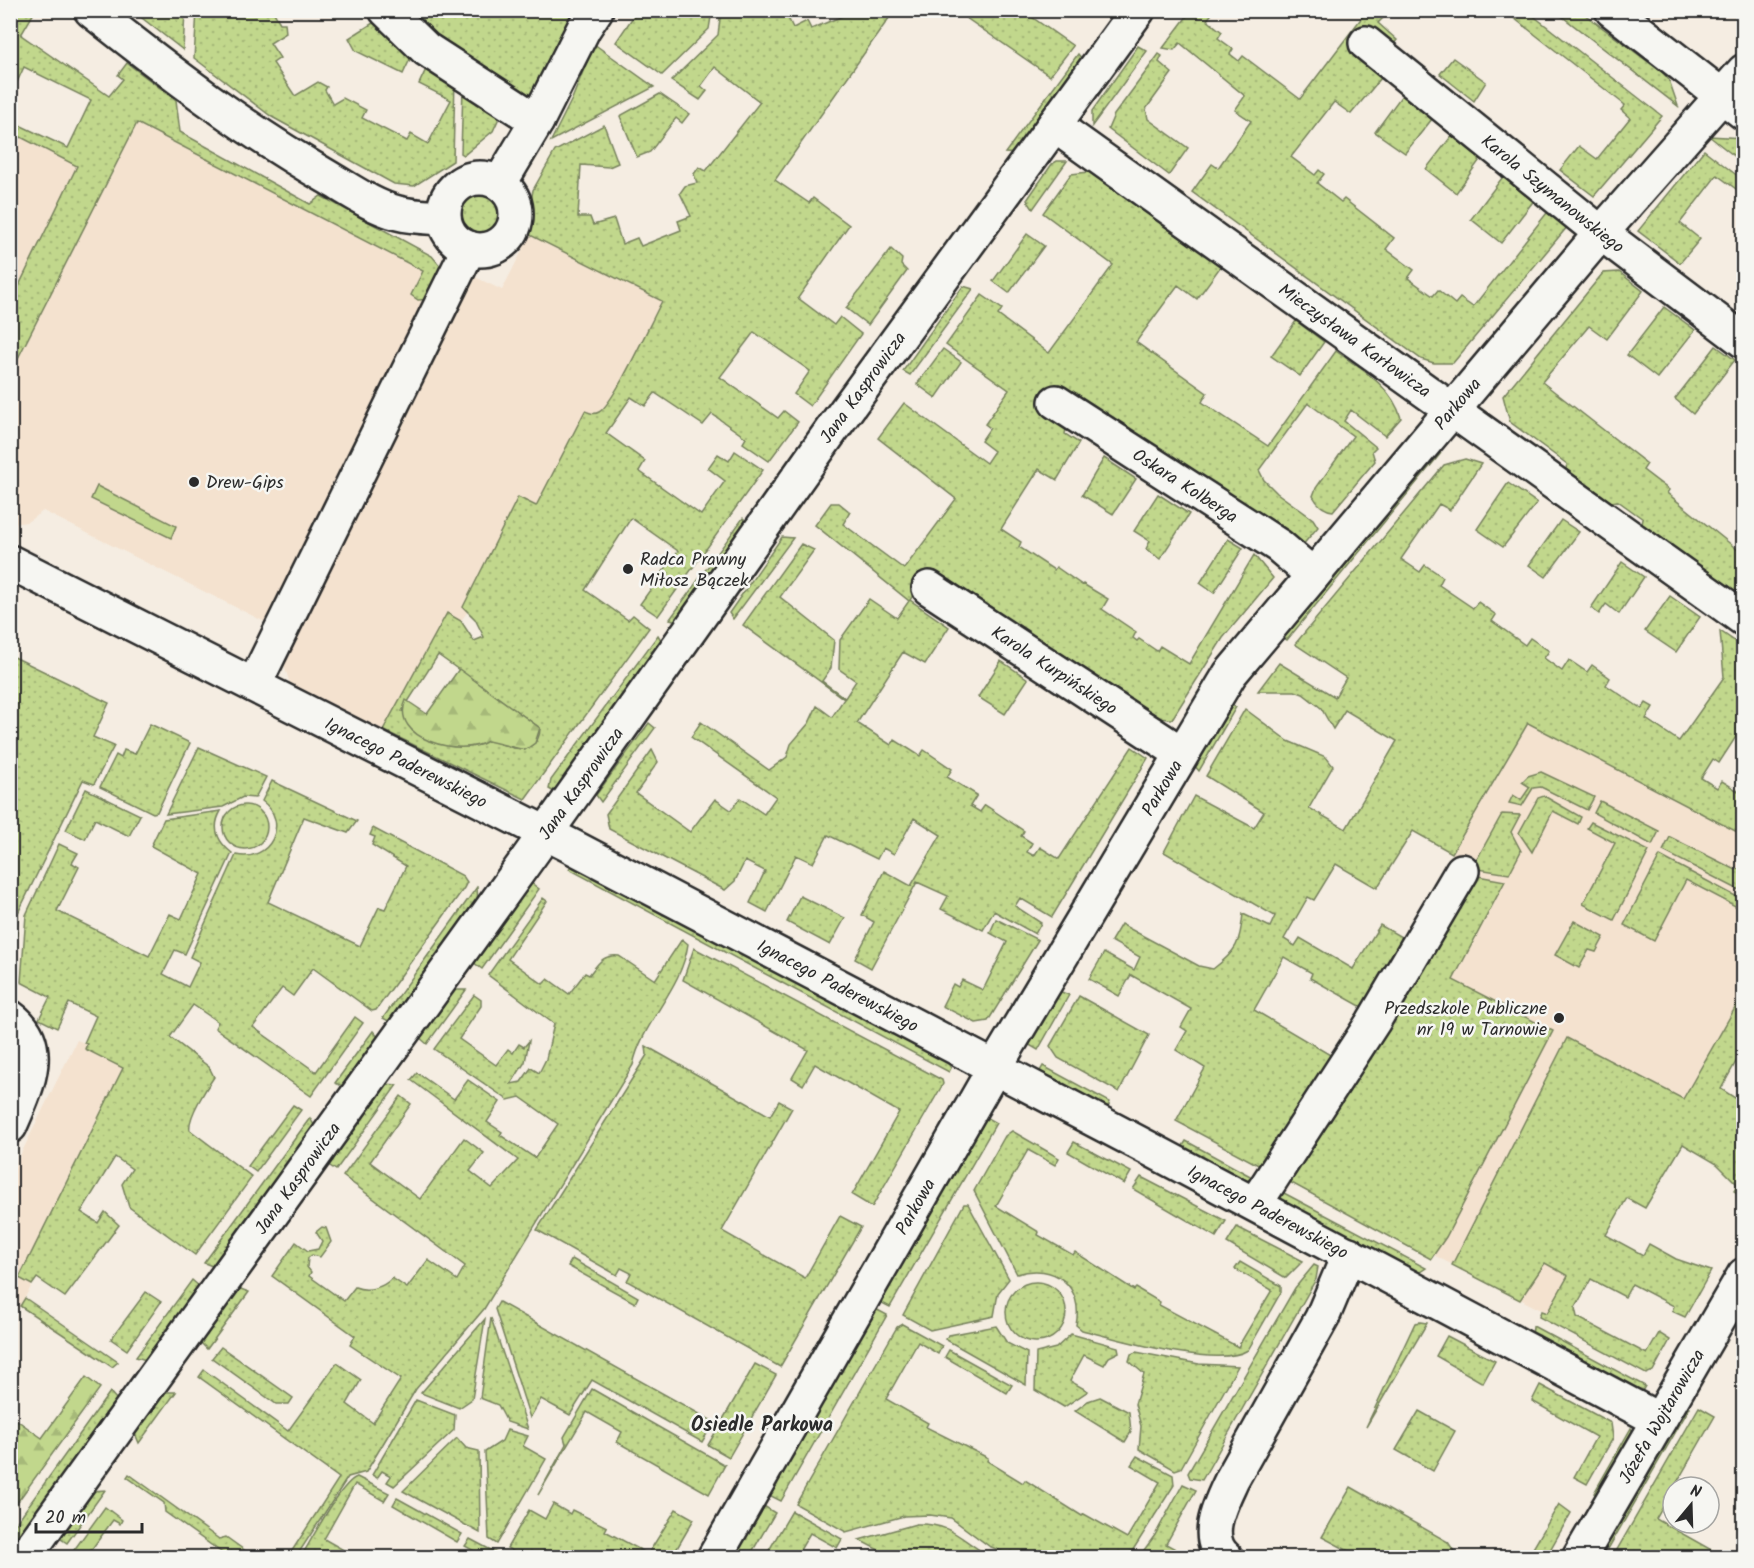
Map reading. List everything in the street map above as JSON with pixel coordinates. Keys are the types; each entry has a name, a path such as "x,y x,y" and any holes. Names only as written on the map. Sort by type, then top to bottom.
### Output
{"street":[{"path":"91,10 169,71 259,136 320,173 374,204 398,213 444,218"},
{"path":"386,10 426,49 537,121"},
{"path":"500,183 537,121 584,28 596,10"},
{"name":"Jana Kasprowicza","path":"24,1557 546,833 831,431 1138,10"},
{"path":"1612,10 1732,104"},
{"name":"Karola Szymanowskiego","path":"1366,44 1601,233 1743,341"},
{"name":"Parkowa","path":"714,1557 995,1067 1230,674 1601,233 1732,104 1743,71"},
{"name":"Mieczysława Karłowicza","path":"1054,125 1743,619"},
{"path":"478,177 500,183 514,201 517,212 510,234 492,248 469,248 452,237 444,218 448,195 456,186 478,177"},
{"path":"254,685 469,248"},
{"name":"Oskara Kolberga","path":"1056,402 1279,546 1313,575"},
{"name":"Ignacego Paderewskiego","path":"10,562 546,833 1255,1204 1659,1420"},
{"name":"Karola Kurpińskiego","path":"929,588 1181,753"},
{"path":"1255,1204 1373,1022 1462,871"},
{"path":"10,1017 21,1025 29,1040 33,1059 30,1076 10,1126"},
{"path":"1226,1557 1215,1544 1214,1534 1221,1504 1232,1479 1322,1317 1349,1254"},
{"name":"Józefa Wojtarowicza","path":"1579,1557 1743,1275"}],"shaded area":[{"path":"137,123 424,271 434,299 271,625 43,511 27,522 11,524 10,372"},
{"path":"11,132 78,166 11,302"},
{"path":"530,235 682,310 509,552 406,700 387,732 290,684 283,662 475,277 502,290"},
{"name":"Przedszkole Publiczne nr 19 w Tarnowie","path":"1528,723 1743,835 1743,994 1557,1318 1286,1180 1471,876 1447,863"},
{"path":"77,1040 87,1044 85,1049 123,1067 19,1278 32,1285 11,1322 11,1174"}],"green space":[{"path":"11,11 35,11 21,35 109,96 123,79 118,75 127,63 176,100 180,132 310,204 321,196 432,256 442,268 434,299 418,300 411,295 423,271 137,123 11,372 11,302 77,166 11,132 11,121 68,148 91,100 24,67 11,95"},
{"path":"133,11 185,11 183,50"},
{"path":"197,11 273,11 280,23 285,23 286,33 270,43 280,58 273,63 295,96 318,82 327,87 325,90 333,104 343,98 366,110 362,118 407,141 411,134 428,144 451,100 419,84 428,65 455,79 453,161 414,186 394,184 272,117 194,58"},
{"path":"403,11 577,11 537,98 527,98"},
{"path":"637,11 712,11 709,29 662,75 616,42"},
{"path":"721,11 785,11 793,28 807,21 811,29 850,13 849,11 894,11 775,180 809,203 813,198 849,225 798,298 834,325 840,317 861,334 810,406 794,394 810,371 754,332 720,377 778,418 784,411 798,422 769,461 743,443 746,438 712,414 703,425 655,393 645,406 631,397 606,433 645,461 639,471 701,515 725,481 708,468 718,454 729,461 735,451 763,470 658,616 640,604 678,551 631,518 585,590 628,620 633,615 649,628 525,799 383,730 447,613 461,621 474,641 484,637 475,619 463,607 518,497 536,506 585,411 595,413 606,406 623,379 662,301 530,235 526,229 533,190 555,151 604,125 618,163 609,167 581,165 578,217 590,217 593,225 614,219 622,244 637,238 641,246 681,230 678,221 691,216 680,193 685,186 697,183 694,174 699,167 706,171 760,102 715,67 701,86 707,91 700,100 671,81 718,35","holes":["438,655 540,728 538,739 532,745 513,748 402,711"]},
{"path":"956,11 1023,11 1073,46 1050,76"},
{"path":"1191,11 1214,11 1207,20 1222,32 1218,38 1233,49 1230,54 1239,61 1243,56 1300,99 1363,16 1357,11 1409,11 1399,17 1385,16 1378,23 1397,40 1371,70 1381,78 1351,114 1334,102 1291,157 1315,175 1319,170 1324,174 1317,183 1341,202 1344,199 1394,238 1386,249 1414,270 1408,278 1433,296 1438,290 1455,304 1460,298 1473,307 1550,209 1568,226 1453,363 1434,363 1421,359 1192,192 1212,164 1218,168 1251,121 1235,110 1245,96 1180,43 1174,50 1163,48"},
{"path":"1505,11 1527,11 1662,116 1594,196 1560,170 1579,146 1597,159 1630,118 1621,110 1625,105"},
{"path":"1555,11 1580,11 1663,73 1669,80 1678,106"},
{"path":"373,23 412,55 403,74 356,51 349,38"},
{"path":"594,44 654,87 551,141 572,99"},
{"path":"1138,46 1147,51 1092,126 1092,111"},
{"path":"1078,54 1085,63 1019,154 1005,153"},
{"path":"1159,54 1162,56 1159,62 1172,73 1146,109 1148,119 1188,148 1169,175 1108,129 1114,115"},
{"path":"1453,58 1486,82 1474,101 1440,74"},
{"path":"463,88 497,113 499,118 493,131 464,155 461,153"},
{"path":"660,94 689,114 682,123 676,118 650,152 637,157 620,116"},
{"path":"1402,95 1432,119 1405,153 1375,132"},
{"path":"1453,134 1482,157 1456,193 1426,169"},
{"path":"1709,136 1743,138 1743,163"},
{"path":"1704,150 1743,180 1743,194 1717,175 1680,223 1700,239 1680,263 1638,231"},
{"path":"1057,161 1067,161 1033,209 1027,200 1052,164"},
{"path":"1089,172 1221,266 1197,299 1178,285 1136,342 1207,393 1202,402 1268,446 1336,351 1366,372 1383,388 1397,407 1401,418 1385,436 1351,410 1344,421 1376,447 1372,451 1375,461 1333,511 1321,506 1313,496 1316,488 1353,436 1308,403 1259,470 1264,480 1277,493 1313,519 1318,527 1301,547 1061,392 1045,416 1066,429 1065,434 1079,443 1057,480 1039,469 1001,529 1021,542 1019,547 1054,570 1056,567 1108,599 1102,609 1136,632 1133,638 1137,641 1139,639 1157,651 1160,646 1189,664 1254,555 1273,578 1223,638 1172,719 1151,718 928,572 910,600 949,627 925,664 903,652 857,723 891,745 895,740 920,756 924,750 952,769 947,777 977,795 970,806 980,812 985,805 1024,831 1021,836 1032,843 1027,852 1034,856 1040,847 1059,859 1132,747 1148,758 1052,917 1020,898 1015,906 1041,923 1035,934 994,911 983,930 941,909 948,896 917,882 871,968 855,959 874,922 862,915 884,871 911,886 941,835 914,818 894,854 883,848 877,859 828,835 813,863 796,855 767,912 750,903 765,871 745,861 735,881 725,890 609,829 606,814 652,750 658,762 636,793 690,832 715,799 731,810 740,798 764,814 776,797 691,737 701,722 769,770 787,757 791,744 809,723 817,706 832,717 844,699 743,625 801,544 814,550 780,597 834,640 831,668 822,681 845,698 856,681 839,669 840,640 869,599 897,618 909,601 815,525 831,503 839,503 850,512 843,524 904,569 956,499 878,438 904,403 986,463 994,451 981,441 990,428 985,424 1009,390 946,345 982,295 1002,309 998,315 1049,353 1113,265 1043,213 1071,174"},
{"path":"1505,174 1535,199 1501,243 1471,219"},
{"path":"480,192 495,198 501,213 495,228 480,234 465,228 459,213 465,198"},
{"path":"1027,234 1044,246 1009,293 993,281"},
{"path":"891,249 902,259 901,265 907,271 868,325 846,308"},
{"path":"1619,272 1643,291 1607,339 1589,326 1542,382 1647,464 1643,470 1669,490 1667,493 1743,554 1739,559 1743,563 1743,599 1642,524 1643,519 1618,501 1611,502 1566,469 1567,464 1510,422 1503,396 1603,273"},
{"path":"963,286 973,289 910,375 903,371"},
{"path":"1664,307 1695,330 1657,378 1627,355"},
{"path":"1296,321 1324,342 1300,376 1271,356"},
{"path":"1716,346 1735,360 1693,414 1675,399"},
{"path":"943,349 961,362 936,398 917,384"},
{"path":"1441,453 1287,640 1279,635 1427,462"},
{"path":"1104,458 1136,479 1113,514 1082,495"},
{"path":"1465,459 1481,464 1450,510 1439,504 1401,559 1420,572 1425,565 1443,577 1439,585 1473,608 1478,602 1496,615 1492,621 1525,645 1530,638 1549,651 1544,658 1562,671 1569,660 1587,672 1592,665 1610,678 1606,685 1642,709 1646,703 1653,707 1646,719 1679,741 1724,677 1720,631 1743,647 1743,726 1719,763 1713,759 1701,778 1717,788 1722,781 1743,794 1743,835 1528,723 1452,853 1413,831 1377,888 1336,864 1314,900 1308,897 1284,939 1295,946 1300,938 1353,969 1380,925 1403,938 1362,1007 1310,978 1312,973 1284,957 1254,1010 1332,1056 1262,1167 1176,1121 1205,1068 1176,1050 1187,1031 1181,1027 1191,1009 1131,975 1119,996 1089,979 1104,953 1134,970 1140,957 1111,941 1121,924 1199,966 1213,969 1236,946 1243,914 1270,927 1275,916 1164,852 1194,796 1254,828 1264,812 1206,776 1245,709 1288,741 1326,757 1333,766 1309,808 1346,829 1397,741 1345,710 1333,729 1321,708 1303,694 1295,691 1258,691 1279,663 1335,697 1346,678 1295,644 1444,465"},
{"path":"1508,483 1537,503 1503,547 1477,529"},
{"path":"97,486 176,526 171,538 91,499"},
{"path":"1158,494 1189,514 1160,559 1146,549 1150,541 1134,531"},
{"path":"743,518 751,525 681,622 670,619"},
{"path":"1561,520 1579,532 1546,577 1529,565"},
{"path":"782,537 793,538 733,619 729,613"},
{"path":"1228,539 1243,548 1214,593 1200,583"},
{"path":"1622,562 1644,577 1619,614 1606,604 1599,614 1591,608"},
{"path":"1670,596 1700,617 1676,652 1645,631"},
{"path":"658,635 664,645 556,793 549,789 551,780"},
{"path":"10,655 109,703 93,737 114,746 94,784 83,780 18,913 15,970 11,978"},
{"path":"1001,661 1028,679 1005,714 978,697"},
{"path":"459,669 540,728 535,743 525,750 488,741 476,746 446,746 430,742 417,735 408,725 404,714 406,700 427,714"},
{"path":"1229,705 1236,707 1199,771 1193,764"},
{"path":"649,723 655,728 601,802 596,795"},
{"path":"150,724 190,743 157,812 153,813 100,787 116,755 121,758 124,750 135,754"},
{"path":"199,747 266,777 255,798 243,797 223,807 166,814"},
{"path":"1541,772 1594,797 1587,810 1541,787 1533,788 1522,806 1509,803 1513,795 1521,800 1530,787 1522,782 1528,776"},
{"path":"272,781 357,821 348,833 304,817 268,902 360,946 379,907 385,909 406,866 372,845 375,837 370,835 373,828 463,876 467,882 376,1010 372,1011 313,968 293,996 282,988 253,1027 316,1072 355,1017 363,1023 311,1096 215,1028 218,1022 193,1005 170,1037 209,1067 214,1077 194,1111 190,1130 252,1177 195,1255 129,1207 122,1184 132,1169 115,1157 81,1212 98,1223 105,1212 119,1225 65,1297 37,1278 32,1285 19,1278 123,1068 85,1049 87,1044 84,1043 96,1016 69,1003 57,1028 39,1019 50,997 21,982 26,915 59,844 78,853 72,863 79,867 57,911 149,956 170,914 181,919 202,874 151,846 164,819 221,811 216,829 223,844 232,853 185,954 175,950 163,974 188,987 200,962 190,957 236,855 248,856 258,853 273,839 275,819 271,810 262,801"},
{"path":"86,789 140,815 129,836 95,819 85,839 66,830"},
{"path":"1544,796 1581,817 1578,824 1553,811 1532,852 1519,833 1538,798"},
{"path":"1600,801 1659,831 1652,845 1594,813"},
{"path":"245,805 261,811 267,827 261,843 245,849 229,843 223,827 229,811"},
{"path":"1502,814 1520,815 1511,832 1521,851 1509,874 1472,868"},
{"path":"1591,822 1649,851 1614,920 1583,904 1615,843 1587,828"},
{"path":"1670,837 1736,870 1743,867 1743,892 1663,851"},
{"path":"1660,856 1743,900 1743,910 1686,880 1654,941 1624,925"},
{"path":"572,863 947,1062 951,1068 949,1072 569,869"},
{"path":"1467,874 1505,881 1453,980 1553,1031 1446,1237 1431,1259 1286,1180"},
{"path":"530,882 539,889 482,969 473,962"},
{"path":"477,887 478,903 392,1023 383,1018"},
{"path":"800,896 845,918 830,945 787,922"},
{"path":"543,898 547,901 508,959 543,984 548,979 569,994 585,973 589,975 601,961 613,956 619,956 655,980 682,939 688,944 678,976 645,1034 633,1065 484,1309 416,1389 366,1472 348,1477 296,1557 288,1557 339,1478 199,1377 204,1370 288,1431 337,1363 361,1380 347,1404 373,1423 401,1379 350,1345 355,1336 272,1276 296,1242 308,1251 318,1249 322,1241 316,1232 322,1227 326,1228 331,1242 320,1257 312,1255 308,1258 307,1267 311,1272 309,1276 344,1301 355,1287 375,1288 392,1278 407,1288 428,1260 457,1280 465,1266 343,1176 401,1096 411,1104 370,1162 420,1199 464,1138 484,1153 470,1171 492,1188 518,1160 411,1080 417,1073 454,1099 468,1080 500,1102 487,1122 502,1132 500,1135 535,1158 558,1124 520,1097 508,1100 434,1049 474,995 481,1000 481,1006 459,1039 496,1065 508,1049 513,1053 519,1044 524,1047 529,1041 525,1062 511,1084 521,1082 531,1068 539,1073 546,1059 554,1024 488,975"},
{"path":"1743,910 1743,922 1738,919"},
{"path":"996,919 1038,940 988,1021 976,1023 942,1006 953,984 958,987 962,980 983,990 1007,942 990,933"},
{"path":"1574,921 1604,937 1596,952 1589,950 1579,968 1555,955"},
{"path":"694,948 942,1080 943,1084 872,1207 852,1195 899,1112 815,1064 803,1085 792,1078 808,1050 683,980"},
{"path":"452,990 466,990 427,1044 419,1037"},
{"path":"1056,990 1069,995 1038,1050 1026,1043"},
{"path":"1743,994 1743,1049 1721,1089 1743,1103 1739,1118 1743,1122 1743,1196 1734,1191 1737,1184 1717,1164 1683,1144 1645,1208 1627,1198 1606,1235 1643,1255 1649,1244 1676,1259 1711,1271 1685,1317 1672,1311 1674,1306 1632,1284 1625,1297 1591,1279 1575,1308 1577,1317 1647,1354 1659,1333 1670,1340 1653,1371 1646,1374 1539,1317 1541,1311 1547,1313 1568,1276 1545,1263 1520,1300 1452,1265 1567,1038 1683,1099"},
{"path":"1079,996 1149,1035 1119,1092 1058,1058 1050,1046"},
{"path":"373,1031 380,1039 345,1087 335,1083"},
{"path":"646,1046 770,1116 779,1101 792,1108 722,1231 805,1278 840,1216 861,1227 780,1367 627,1281 631,1273 621,1268 617,1275 537,1230 647,1055"},
{"path":"1043,1066 1110,1102 1107,1109 1039,1073"},
{"path":"385,1084 397,1085 336,1170 327,1164"},
{"path":"293,1105 301,1110 256,1172 248,1166"},
{"path":"310,1118 315,1127 215,1267 204,1263"},
{"path":"987,1118 996,1123 890,1307 876,1300 974,1126"},
{"path":"1012,1131 1059,1158 1055,1165 1028,1150 996,1206 1039,1232 1038,1235 1073,1255 1075,1252 1134,1290 1136,1288 1160,1302 1159,1305 1238,1347 1272,1290 1235,1269 1240,1262 1281,1286 1281,1292 1248,1350 1234,1355 1192,1354 1142,1345 1082,1330 1076,1325 1075,1299 1071,1289 1063,1280 1043,1271 1017,1274 974,1191 1005,1136"},
{"path":"1186,1141 1252,1177 1245,1183 1181,1149"},
{"path":"1074,1142 1131,1172 1124,1184 1068,1152"},
{"path":"1141,1177 1226,1221 1216,1237 1133,1189"},
{"path":"1282,1192 1426,1268 1417,1274 1278,1200"},
{"path":"964,1204 968,1204 1009,1279 998,1293 994,1316 930,1330 903,1315"},
{"path":"1237,1227 1303,1261 1286,1278 1227,1243"},
{"path":"572,1259 638,1297 635,1303 568,1266"},
{"path":"1314,1265 1318,1267 1316,1279 1202,1480 1190,1478 1188,1473 1295,1288"},
{"path":"192,1280 200,1287 146,1360 136,1357"},
{"path":"1036,1282 1057,1291 1066,1312 1057,1333 1036,1342 1015,1333 1006,1312 1015,1291"},
{"path":"238,1288 249,1292 207,1349 199,1341"},
{"path":"146,1292 161,1302 127,1350 111,1339"},
{"path":"25,1298 118,1362 112,1367 20,1306"},
{"path":"499,1302 714,1422 702,1442 592,1380 570,1415 541,1399 530,1418 495,1309"},
{"path":"872,1307 887,1315 781,1501 765,1493"},
{"path":"491,1318 528,1429 507,1422 498,1405 480,1398"},
{"path":"485,1319 472,1399 459,1408 421,1393"},
{"path":"1415,1323 1427,1323 1366,1427"},
{"path":"902,1324 942,1346 938,1354 918,1342 886,1399 928,1423 926,1427 988,1458 987,1461 1023,1483 1025,1480 1082,1516 1084,1514 1127,1538 1160,1482 1131,1465 1137,1456 1173,1475 1174,1485 1131,1553 1125,1558 1015,1557 989,1546 951,1518 930,1515 904,1516 846,1532 796,1504 897,1327"},
{"path":"996,1326 1007,1343 1027,1353 1026,1385 945,1339 949,1335"},
{"path":"1533,1326 1645,1386 1641,1393 1532,1336"},
{"path":"1071,1334 1118,1347 1119,1352 1109,1357 1104,1365 1084,1355 1070,1381 1088,1391 1064,1407 1035,1390 1036,1353 1056,1348"},
{"path":"1447,1336 1495,1361 1483,1383 1436,1356"},
{"path":"221,1347 293,1398 289,1404 276,1404 212,1358"},
{"path":"949,1350 1012,1385 1007,1393 945,1357"},
{"path":"1136,1352 1199,1364 1238,1366 1181,1468 1175,1470 1139,1449 1141,1426 1135,1404 1144,1374 1129,1361 1131,1354"},
{"path":"755,1364 776,1375 729,1457 708,1445"},
{"path":"86,1377 100,1388 11,1511 11,1416 42,1438"},
{"path":"1540,1385 1611,1423 1613,1438 1587,1484 1574,1477 1596,1437 1532,1401"},
{"path":"592,1389 725,1465 709,1494 617,1442 622,1432 587,1412 538,1495 566,1444 564,1437"},
{"path":"110,1392 117,1400 11,1548 11,1530"},
{"path":"162,1392 176,1392 139,1443 134,1431"},
{"path":"1100,1397 1129,1412 1131,1432 1125,1442 1075,1411 1088,1401"},
{"path":"416,1400 455,1415 454,1430 394,1486 387,1482 391,1476 382,1471 377,1478 372,1475"},
{"path":"1684,1404 1690,1407 1608,1549 1603,1545"},
{"path":"1699,1407 1715,1416 1681,1475 1661,1475 1661,1510 1656,1519 1661,1522 1661,1535 1685,1535 1724,1557 1619,1558 1614,1555"},
{"path":"1419,1411 1455,1431 1433,1471 1396,1450"},
{"path":"1631,1428 1634,1434 1600,1498 1594,1493"},
{"path":"507,1430 528,1436 523,1446 546,1459 497,1544 489,1539 485,1452 502,1441"},
{"path":"457,1438 466,1448 479,1451 480,1533 403,1491"},
{"path":"129,1474 219,1539 226,1537 254,1557 228,1557 165,1512 164,1503 127,1477"},
{"path":"357,1477 389,1493 384,1501 355,1484 324,1539 356,1557 301,1557 335,1500 350,1481"},
{"path":"1183,1484 1196,1490 1166,1544 1190,1557 1139,1557 1155,1535"},
{"path":"1351,1487 1448,1542 1458,1557 1360,1557 1322,1537"},
{"path":"105,1490 67,1543 58,1537 91,1491"},
{"path":"397,1498 462,1534 457,1542 393,1505"},
{"path":"759,1503 775,1513 749,1557 728,1558"},
{"path":"553,1504 570,1514 572,1510 607,1527 605,1531 648,1554 676,1509 694,1519 672,1557 523,1557 507,1548 529,1510 545,1519"},
{"path":"1559,1504 1571,1513 1546,1557 1528,1557"},
{"path":"105,1507 122,1520 120,1524 113,1520 86,1557 69,1557"},
{"path":"792,1511 842,1539 837,1548 810,1533 796,1557 765,1557"},
{"path":"916,1524 940,1526 991,1557 892,1557 859,1540"},
{"path":"470,1539 504,1557 485,1557 465,1546"}],"place":[{"name":"Drew-Gips","path":"194,482"},
{"name":"Radca Prawny Miłosz Bączek","path":"628,569"},
{"name":"Przedszkole Publiczne nr 19 w Tarnowie","path":"1559,1018"}],"district":[{"name":"Osiedle Parkowa","path":"762,1424"}]}
